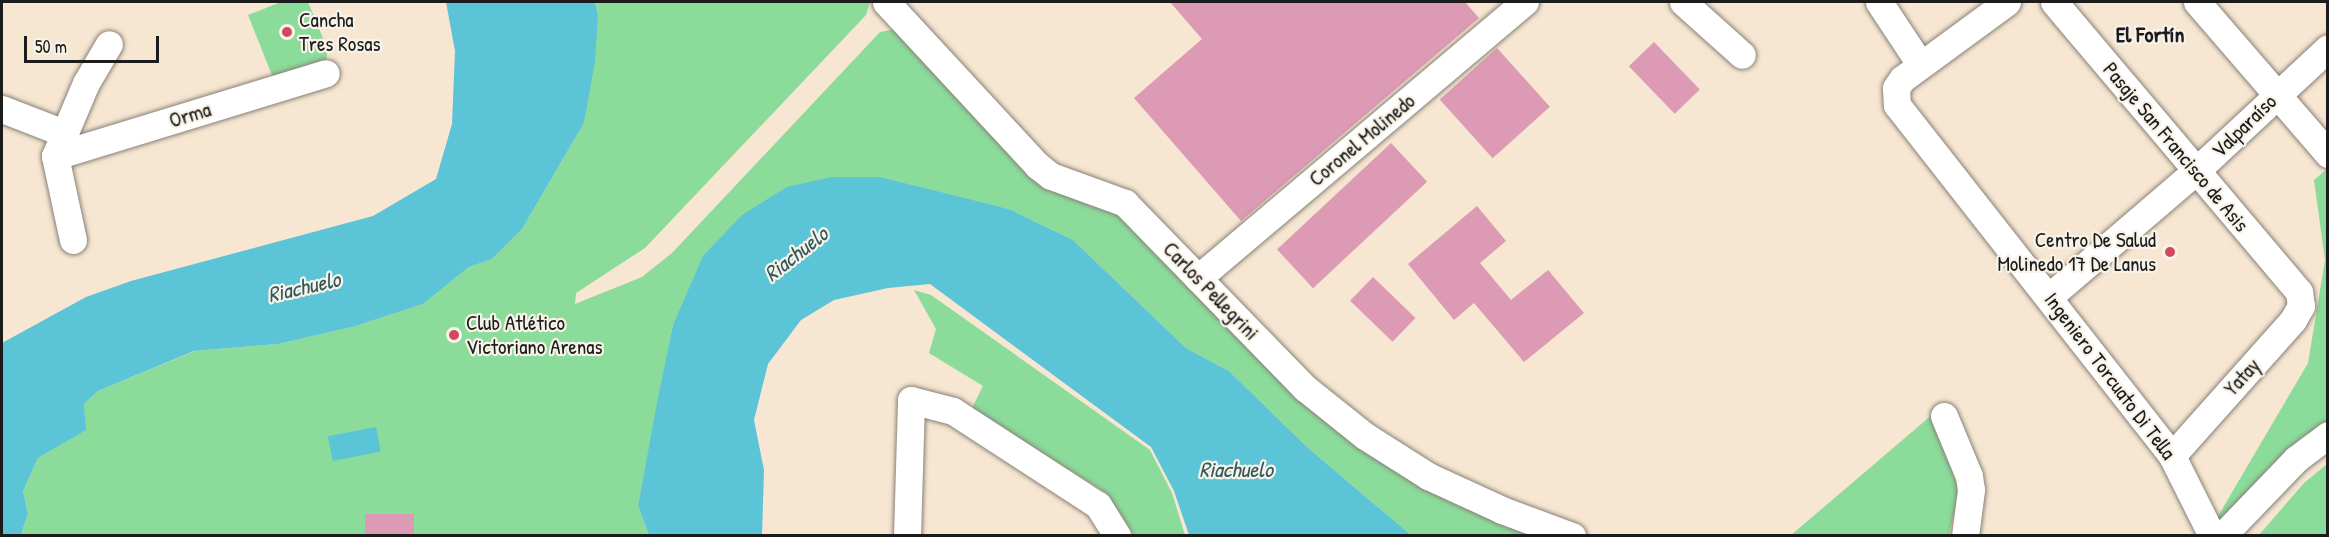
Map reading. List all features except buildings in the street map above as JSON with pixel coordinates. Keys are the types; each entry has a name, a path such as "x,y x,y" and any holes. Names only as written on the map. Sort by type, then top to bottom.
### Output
{"street":[{"name":"Carlos Pellegrini","path":"886,2 1038,166 1051,176 1125,203 1305,388 1365,436 1428,476 1502,510 1572,536"},
{"name":"Coronel Molinedo","path":"1198,278 1526,2"},
{"path":"1683,2 1742,55"},
{"path":"1879,2 1920,64 2007,2"},
{"name":"Pasaje San Francisco de Asis","path":"2054,2 2299,292"},
{"path":"2197,2 2328,154"},
{"path":"74,240 59,144 109,44"},
{"name":"Valparaíso","path":"2050,296 2196,171 2277,93 2328,48"},
{"name":"Ingeniero Torcuato Di Tella","path":"1920,64 1896,88 1897,105 2050,296 2172,456 2212,536"},
{"name":"Orma","path":"59,144 326,73"},
{"path":"2,109 59,144"},
{"name":"Yatay","path":"2172,456 2293,320 2301,306 2299,292"},
{"path":"907,536 912,399 953,411 1098,505 1117,536"},
{"path":"1944,416 1969,476 1971,490 1965,536"},
{"path":"2223,536 2296,459 2328,435"}],"green space":[{"name":"Cancha Tres Rosas","path":"281,2 308,2 327,48 326,73 277,88 248,15"},
{"path":"595,2 870,2 866,15 645,248 576,293 575,304 642,277 672,253 880,32 902,28 1018,155 1111,201 1303,393 1554,535 1411,535 1308,448 1229,371 1186,348 1073,240 1009,209 945,194 673,325 638,506 649,535 21,536 28,514 23,491 38,458 85,430 84,404 98,391 195,351 278,344 356,326 423,304 469,267 492,259 522,229 584,123 598,15"},
{"path":"2327,169 2327,425 2245,507 2214,523 2308,363 2325,260 2314,180"},
{"path":"914,290 931,295 1150,450 1172,493 1185,535 1134,535 1106,493 1070,470 1052,467 969,414 983,386 929,353 936,329"},
{"path":"1933,414 1959,492 1949,535 1790,536"},
{"path":"2327,464 2327,535 2259,535 2304,483"}],"water":[{"name":"Riachuelo","path":"446,2 595,2 598,15 595,61 584,123 522,229 492,259 469,267 423,304 356,326 278,344 194,351 98,391 84,404 86,430 38,458 23,491 28,514 21,535 2,535 2,343 86,297 131,281 373,216 436,179 452,124 455,51"},
{"name":"Riachuelo","path":"832,177 879,177 1009,209 1073,240 1186,348 1229,371 1308,448 1411,535 1189,535 1174,491 1151,447 930,284 888,288 834,300 801,320 768,364 754,420 764,470 762,535 649,535 638,506 657,403 673,325 703,256 742,215 787,187"},
{"path":"376,427 381,452 333,461 328,436"}],"place":[{"name":"Cancha Tres Rosas","path":"287,32"},
{"name":"Centro De Salud Molinedo 17 De Lanus","path":"2170,252"},
{"name":"Club Atlético Victoriano Arenas","path":"454,335"}],"district":[{"name":"El Fortín","path":"2150,35"}]}
